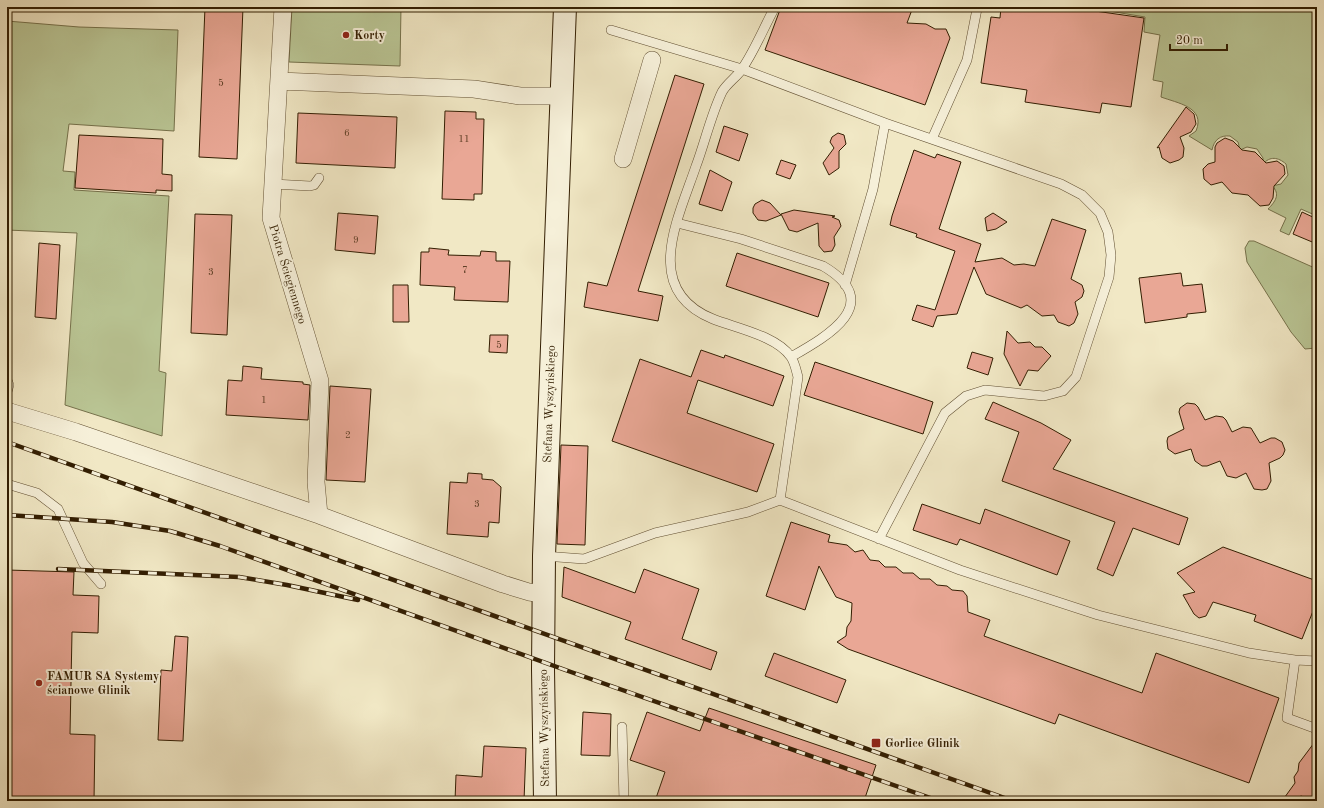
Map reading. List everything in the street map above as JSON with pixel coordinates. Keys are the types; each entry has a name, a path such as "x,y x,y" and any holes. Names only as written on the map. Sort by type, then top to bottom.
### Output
{"street":[{"name":"Piotra Ściegiennego","path":"283,7 271,218 320,381 316,482 319,515"},
{"name":"Stefana Wyszyńskiego","path":"545,801 544,556 564,7"},
{"path":"624,159 654,52"},
{"path":"279,81 474,89 520,96 561,96"},
{"path":"7,411 76,432 319,515 503,584 529,592 544,594"}],"lane":[{"path":"775,7 742,69 723,91 677,223 670,246 670,265 673,281 683,298 698,313 774,342 791,357 798,377 780,500"},
{"path":"932,139 967,60 977,8"},
{"path":"611,30 654,52 742,69 885,123 1061,184 1082,195 1100,213 1108,232 1111,255 1109,277 1076,377 1063,391 1044,396 985,390 966,396 945,413 879,539"},
{"path":"845,285 872,189 885,123"},
{"path":"273,184 310,186 314,185 319,178"},
{"path":"677,223 741,239 824,266 835,273 849,291 851,307 840,324 824,338 791,357"},
{"path":"7,380 9,385 7,392"},
{"path":"7,484 37,493 58,509 83,563 101,584"},
{"path":"544,556 584,559 655,533 748,512 780,500 960,570 1098,614 1248,653 1295,660 1317,661"},
{"path":"1295,660 1287,718 1317,729"},
{"path":"622,727 624,801"}],"green space":[{"name":"Korty","path":"292,7 401,7 400,66 289,62"},
{"path":"1085,7 1317,7 1317,216 1301,209 1289,235 1280,231 1286,218 1268,209 1275,201 1277,195 1272,186 1281,184 1288,175 1286,164 1274,158 1263,164 1263,158 1257,149 1247,147 1240,150 1238,142 1230,136 1220,137 1214,143 1212,150 1189,136 1196,131 1198,123 1197,116 1194,111 1182,104 1161,97 1163,82 1153,80 1160,35 1144,32 1145,17"},
{"path":"7,21 79,27 178,30 174,131 69,124 63,171 75,172 74,190 169,196 159,371 166,373 162,436 65,405 77,233 7,230"},
{"path":"1249,241 1254,241 1317,269 1316,348 1305,349 1291,332 1247,262 1245,248"}],"building":[{"path":"205,7 243,7 237,159 199,157"},
{"path":"781,7 913,7 907,23 926,24 935,29 946,29 950,38 925,105 765,50"},
{"path":"1001,7 1067,7 1144,18 1131,107 1102,103 1100,113 1025,102 1027,90 981,83 991,17 1000,18"},
{"path":"675,75 704,84 638,291 663,296 658,321 584,307 588,282 607,286"},
{"path":"1186,107 1194,114 1196,124 1191,132 1180,137 1184,148 1183,157 1170,163 1162,158 1159,147 1157,148"},
{"path":"445,111 476,112 476,119 484,119 482,194 474,194 474,200 442,199"},
{"path":"298,113 397,117 395,168 296,163"},
{"path":"724,126 748,134 739,161 716,152"},
{"path":"838,133 844,135 846,144 839,151 839,168 829,175 823,163 834,148 830,142 832,137"},
{"path":"79,135 163,139 162,174 172,175 172,191 156,190 156,193 75,188"},
{"path":"1225,138 1233,141 1242,150 1255,152 1266,163 1277,161 1284,166 1285,174 1274,186 1273,198 1269,205 1260,206 1248,195 1232,193 1222,182 1211,185 1204,179 1203,169 1208,164 1215,162 1215,147 1217,143"},
{"path":"914,150 935,158 937,154 961,162 939,229 981,244 975,262 1002,258 1014,265 1024,264 1035,266 1052,219 1086,230 1071,279 1082,285 1084,291 1082,297 1075,302 1078,314 1074,323 1069,326 1058,322 1054,315 1042,316 1027,305 1021,308 986,294 974,267 957,314 937,316 933,327 912,320 917,305 935,310 955,251 916,237 917,234 890,225"},
{"path":"781,160 796,165 790,179 776,174"},
{"path":"710,170 732,182 722,211 699,204"},
{"path":"762,200 770,203 781,215 766,221 758,220 753,213 753,208 755,204"},
{"path":"794,210 835,216 832,217 839,220 841,226 834,237 835,245 832,251 824,252 819,246 818,223 797,232 789,230 781,214"},
{"path":"1302,212 1317,219 1317,244 1293,234"},
{"path":"338,213 378,216 375,254 335,250"},
{"path":"993,213 1007,222 996,229 987,231 985,218"},
{"path":"195,214 232,215 227,335 191,333"},
{"path":"39,243 60,245 56,319 35,317"},
{"path":"429,248 449,250 448,255 480,256 481,251 496,252 496,261 510,261 508,302 454,300 455,287 420,285 421,252 429,252"},
{"path":"737,253 829,283 818,317 726,286"},
{"path":"1181,273 1183,286 1202,284 1206,312 1187,314 1187,317 1145,323 1139,278"},
{"path":"393,285 408,285 409,322 393,322"},
{"path":"1007,331 1018,343 1030,342 1035,347 1042,347 1051,356 1038,371 1028,370 1020,386 1004,354"},
{"path":"490,335 508,335 507,353 489,352"},
{"path":"701,350 724,358 725,355 784,376 773,406 698,380 687,413 774,444 757,492 612,441 640,359 691,377"},
{"path":"972,352 993,358 988,375 967,368"},
{"path":"815,362 933,402 923,434 804,395"},
{"path":"243,366 262,368 261,379 303,382 303,384 310,385 308,420 226,415 228,380 242,381"},
{"path":"330,386 371,389 365,482 326,480"},
{"path":"993,402 1041,423 1071,440 1053,469 1188,518 1179,545 1133,528 1113,576 1097,569 1115,522 1002,481 1019,432 985,419"},
{"path":"1187,403 1195,404 1205,420 1216,416 1223,417 1232,432 1243,427 1251,428 1260,443 1271,438 1275,438 1282,442 1285,450 1283,455 1269,463 1271,481 1267,489 1254,489 1246,473 1236,478 1227,476 1220,461 1207,466 1202,466 1195,461 1191,449 1175,454 1168,449 1168,437 1184,429 1179,412 1180,408"},
{"path":"561,445 588,446 585,545 557,544"},
{"path":"468,473 482,474 482,479 493,480 501,487 499,523 489,522 488,537 447,534 450,482 467,483"},
{"path":"922,504 980,524 985,509 1070,541 1057,575 960,539 957,545 913,530"},
{"path":"791,522 830,535 828,542 847,545 855,552 863,550 870,560 879,561 885,567 896,567 903,573 913,573 920,579 930,579 937,585 947,586 952,590 963,591 967,596 968,612 990,620 984,636 1142,693 1156,653 1279,698 1249,783 1059,714 1055,724 848,649 837,642 846,636 847,627 851,621 852,603 836,597 819,566 805,610 766,596"},
{"path":"1223,547 1317,581 1317,601 1302,639 1254,621 1256,615 1213,602 1206,616 1199,618 1194,614 1183,595 1195,592 1177,573"},
{"path":"564,567 635,593 644,569 699,589 682,639 717,652 711,670 625,639 631,622 562,597"},
{"name":"FAMUR SA Systemy ścianowe Glinik","path":"7,570 74,572 73,595 99,596 98,633 72,632 70,734 95,735 94,801 7,801"},
{"path":"175,636 188,637 183,741 158,740 161,670 172,671"},
{"path":"774,653 846,680 837,703 765,676"},
{"path":"709,708 876,765 864,801 655,801 665,772 630,760 647,712 700,731"},
{"path":"583,712 611,714 610,756 581,755"},
{"path":"1317,739 1317,801 1301,796 1292,801 1282,801 1295,783 1294,777 1298,771 1299,763"},
{"path":"484,746 526,748 524,801 455,801 456,775 482,777"}],"railway":[{"path":"7,442 1013,801"},
{"path":"7,515 112,522 170,531 220,546 571,672 939,801"},
{"path":"58,569 239,577 287,585 358,600"}],"place":[{"name":"Korty","path":"346,35"},
{"name":"FAMUR SA Systemy ścianowe Glinik","path":"39,683"},
{"name":"Gorlice Glinik","path":"876,743"}]}
